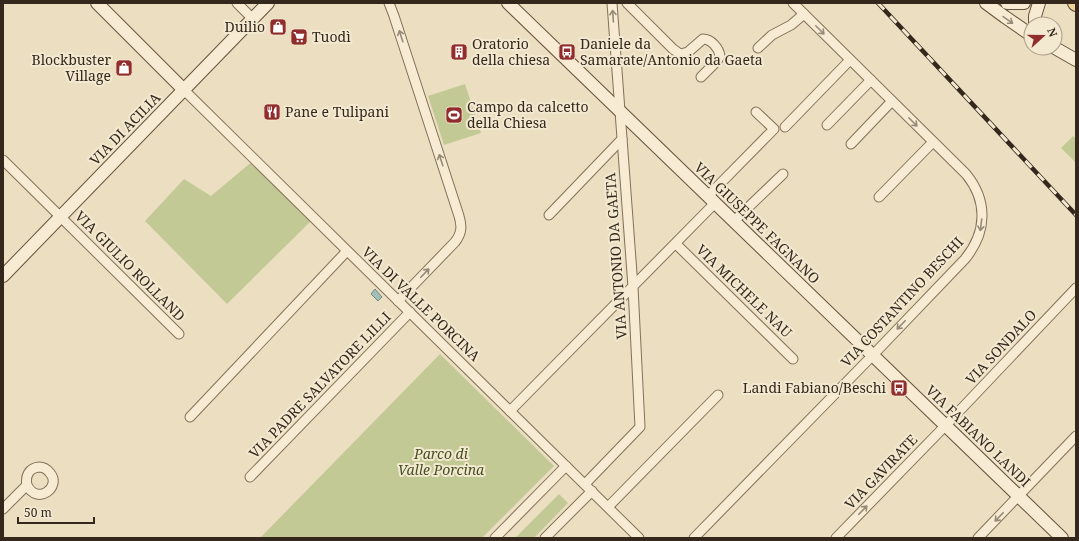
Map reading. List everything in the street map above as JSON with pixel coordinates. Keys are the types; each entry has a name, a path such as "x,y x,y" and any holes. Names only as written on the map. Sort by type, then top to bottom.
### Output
{"street":[{"path":"97,3 184,90"},
{"path":"237,3 253,19"},
{"name":"VIA DI ACILIA","path":"3,276 268,3"},
{"path":"389,3 440,157 461,226 460,235 455,242 398,301"},
{"name":"VIA GIUSEPPE FAGNANO","path":"508,3 872,356"},
{"name":"VIA ANTONIO DA GAETA","path":"585,484 640,427 633,287 612,3"},
{"path":"627,3 673,49 680,54 688,52 703,39 710,41 719,51 720,56 701,78"},
{"name":"VIA COSTANTINO BESCHI","path":"694,538 965,259 973,249 979,234 982,211 980,199 976,189 966,174 793,3"},
{"path":"986,3 1023,29"},
{"path":"1007,3 1024,3"},
{"path":"1035,16 1038,3"},
{"path":"758,48 772,35 791,25 804,14"},
{"path":"1063,53 1076,60"},
{"path":"785,127 850,60"},
{"path":"827,125 870,80"},
{"name":"VIA DI VALLE PORCINA","path":"184,90 639,538"},
{"path":"852,144 892,101"},
{"path":"510,411 676,244 774,129 756,112"},
{"path":"549,215 622,139"},
{"path":"879,197 933,142"},
{"name":"VIA GIULIO ROLLAND","path":"3,160 179,334"},
{"path":"734,221 783,174"},
{"name":"VIA MICHELE NAU","path":"676,244 793,359"},
{"path":"190,417 347,251"},
{"name":"VIA SONDALO","path":"946,425 1076,288"},
{"name":"VIA PADRE SALVATORE LILLI","path":"250,477 410,312"},
{"name":"VIA FABIANO LANDI","path":"872,356 946,425 1062,538"},
{"path":"608,507 718,395"},
{"name":"VIA GAVIRATE","path":"836,538 946,425"},
{"path":"978,538 1076,436"},
{"path":"495,538 566,466"},
{"path":"3,509 27,485"},
{"path":"545,538 592,491"}],"green space":[{"name":"Campo da calcetto della Chiesa","path":"465,84 481,133 444,145 428,96"},
{"path":"1073,136 1076,139 1076,163 1061,148"},
{"path":"254,160 314,218 227,304 145,221 184,179 211,196"},
{"name":"Parco di Valle Porcina","path":"440,354 554,466 482,538 260,538"},
{"path":"559,494 568,503 534,538 515,538"}],"water":[{"path":"375,289 382,297 378,301 371,294"}],"railway":[{"path":"878,3 1076,215"}],"place":[{"name":"Duilio","path":"278,27"},
{"name":"Tuodì","path":"299,37"},
{"name":"Oratorio della chiesa","path":"459,52"},
{"name":"Daniele da Samarate/Antonio da Gaeta","path":"567,52"},
{"name":"Blockbuster Village","path":"124,68"},
{"name":"Pane e Tulipani","path":"272,112"},
{"name":"Campo da calcetto della Chiesa","path":"454,115"},
{"name":"Landi Fabiano/Beschi","path":"899,388"}]}
